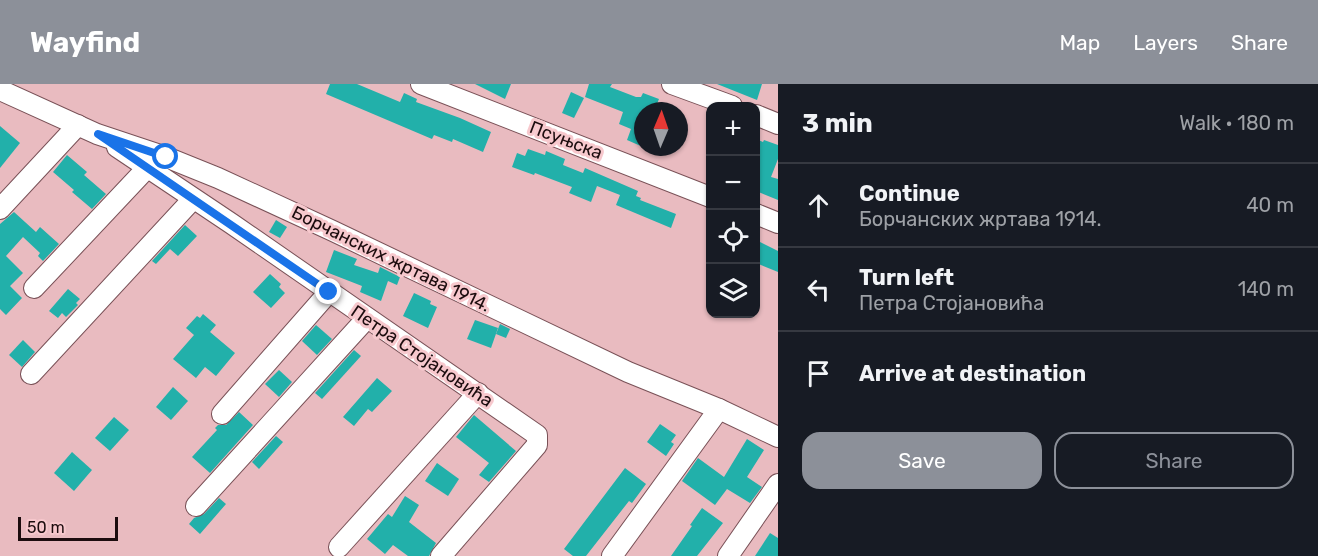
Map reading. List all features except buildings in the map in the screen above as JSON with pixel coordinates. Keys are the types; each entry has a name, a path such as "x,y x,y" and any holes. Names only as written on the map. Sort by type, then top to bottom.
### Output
{"street":[{"name":"Псуњска","path":"421,84 706,194"},
{"path":"672,84 721,102"},
{"name":"Борчанских жртава 1914.","path":"0,90 98,134 166,157 218,178 628,372 778,437"},
{"path":"760,117 778,124"},
{"path":"0,209 78,125"},
{"name":"Петра Стојановића","path":"98,134 533,431 538,439 537,445 441,556"},
{"path":"34,288 147,168"},
{"path":"31,374 193,199"},
{"path":"760,216 778,223"},
{"path":"222,414 329,292"},
{"path":"196,506 367,318"},
{"path":"339,547 478,393"},
{"path":"612,556 719,410"},
{"path":"728,556 778,484"}],"route":[{"path":"166,157 98,134 329,292"}]}
